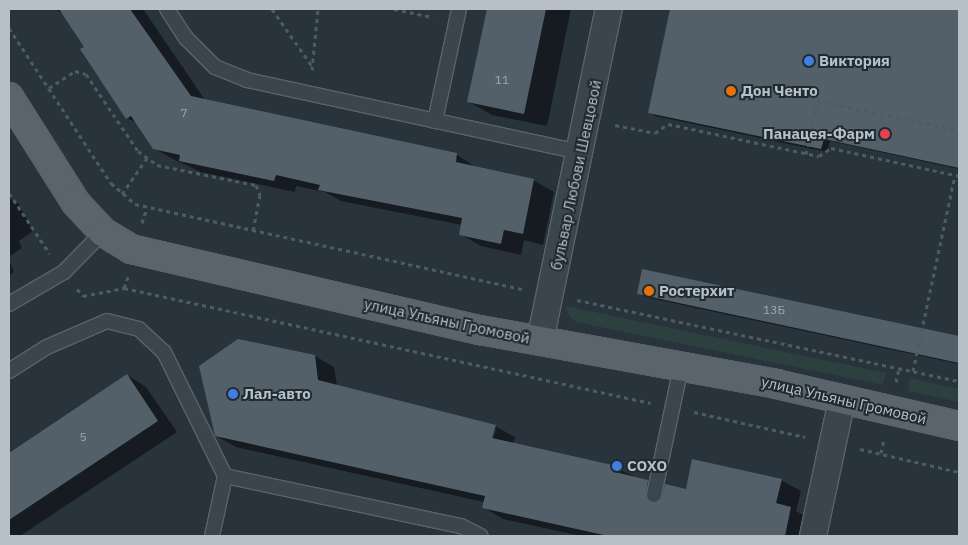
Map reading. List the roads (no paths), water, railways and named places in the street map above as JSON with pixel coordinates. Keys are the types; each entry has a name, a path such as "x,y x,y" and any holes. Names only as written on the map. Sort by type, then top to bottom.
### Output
{"main road":[{"name":"улица Ульяны Громовой","path":"9,97 76,203 103,232 131,250 480,330 842,399 959,426"}],"street":[{"name":"бульвар Любови Шевцовой","path":"540,341 609,9"},
{"path":"817,535 842,399"}],"lane":[{"path":"168,9 186,38 215,66 246,80 580,152"},
{"path":"436,121 457,15"},
{"path":"9,304 64,272 103,232"},
{"path":"9,371 47,346 106,321 139,329 164,352 225,476 212,536"},
{"path":"654,495 681,367"},
{"path":"225,476 461,526 481,536"}],"place":[{"name":"Виктория","path":"809,61"},
{"name":"Дон Ченто","path":"731,91"},
{"name":"Панацея-Фарм","path":"885,134"},
{"name":"Ростерхит","path":"649,291"},
{"name":"Лал-авто","path":"233,394"},
{"name":"СОХО","path":"617,466"}]}
